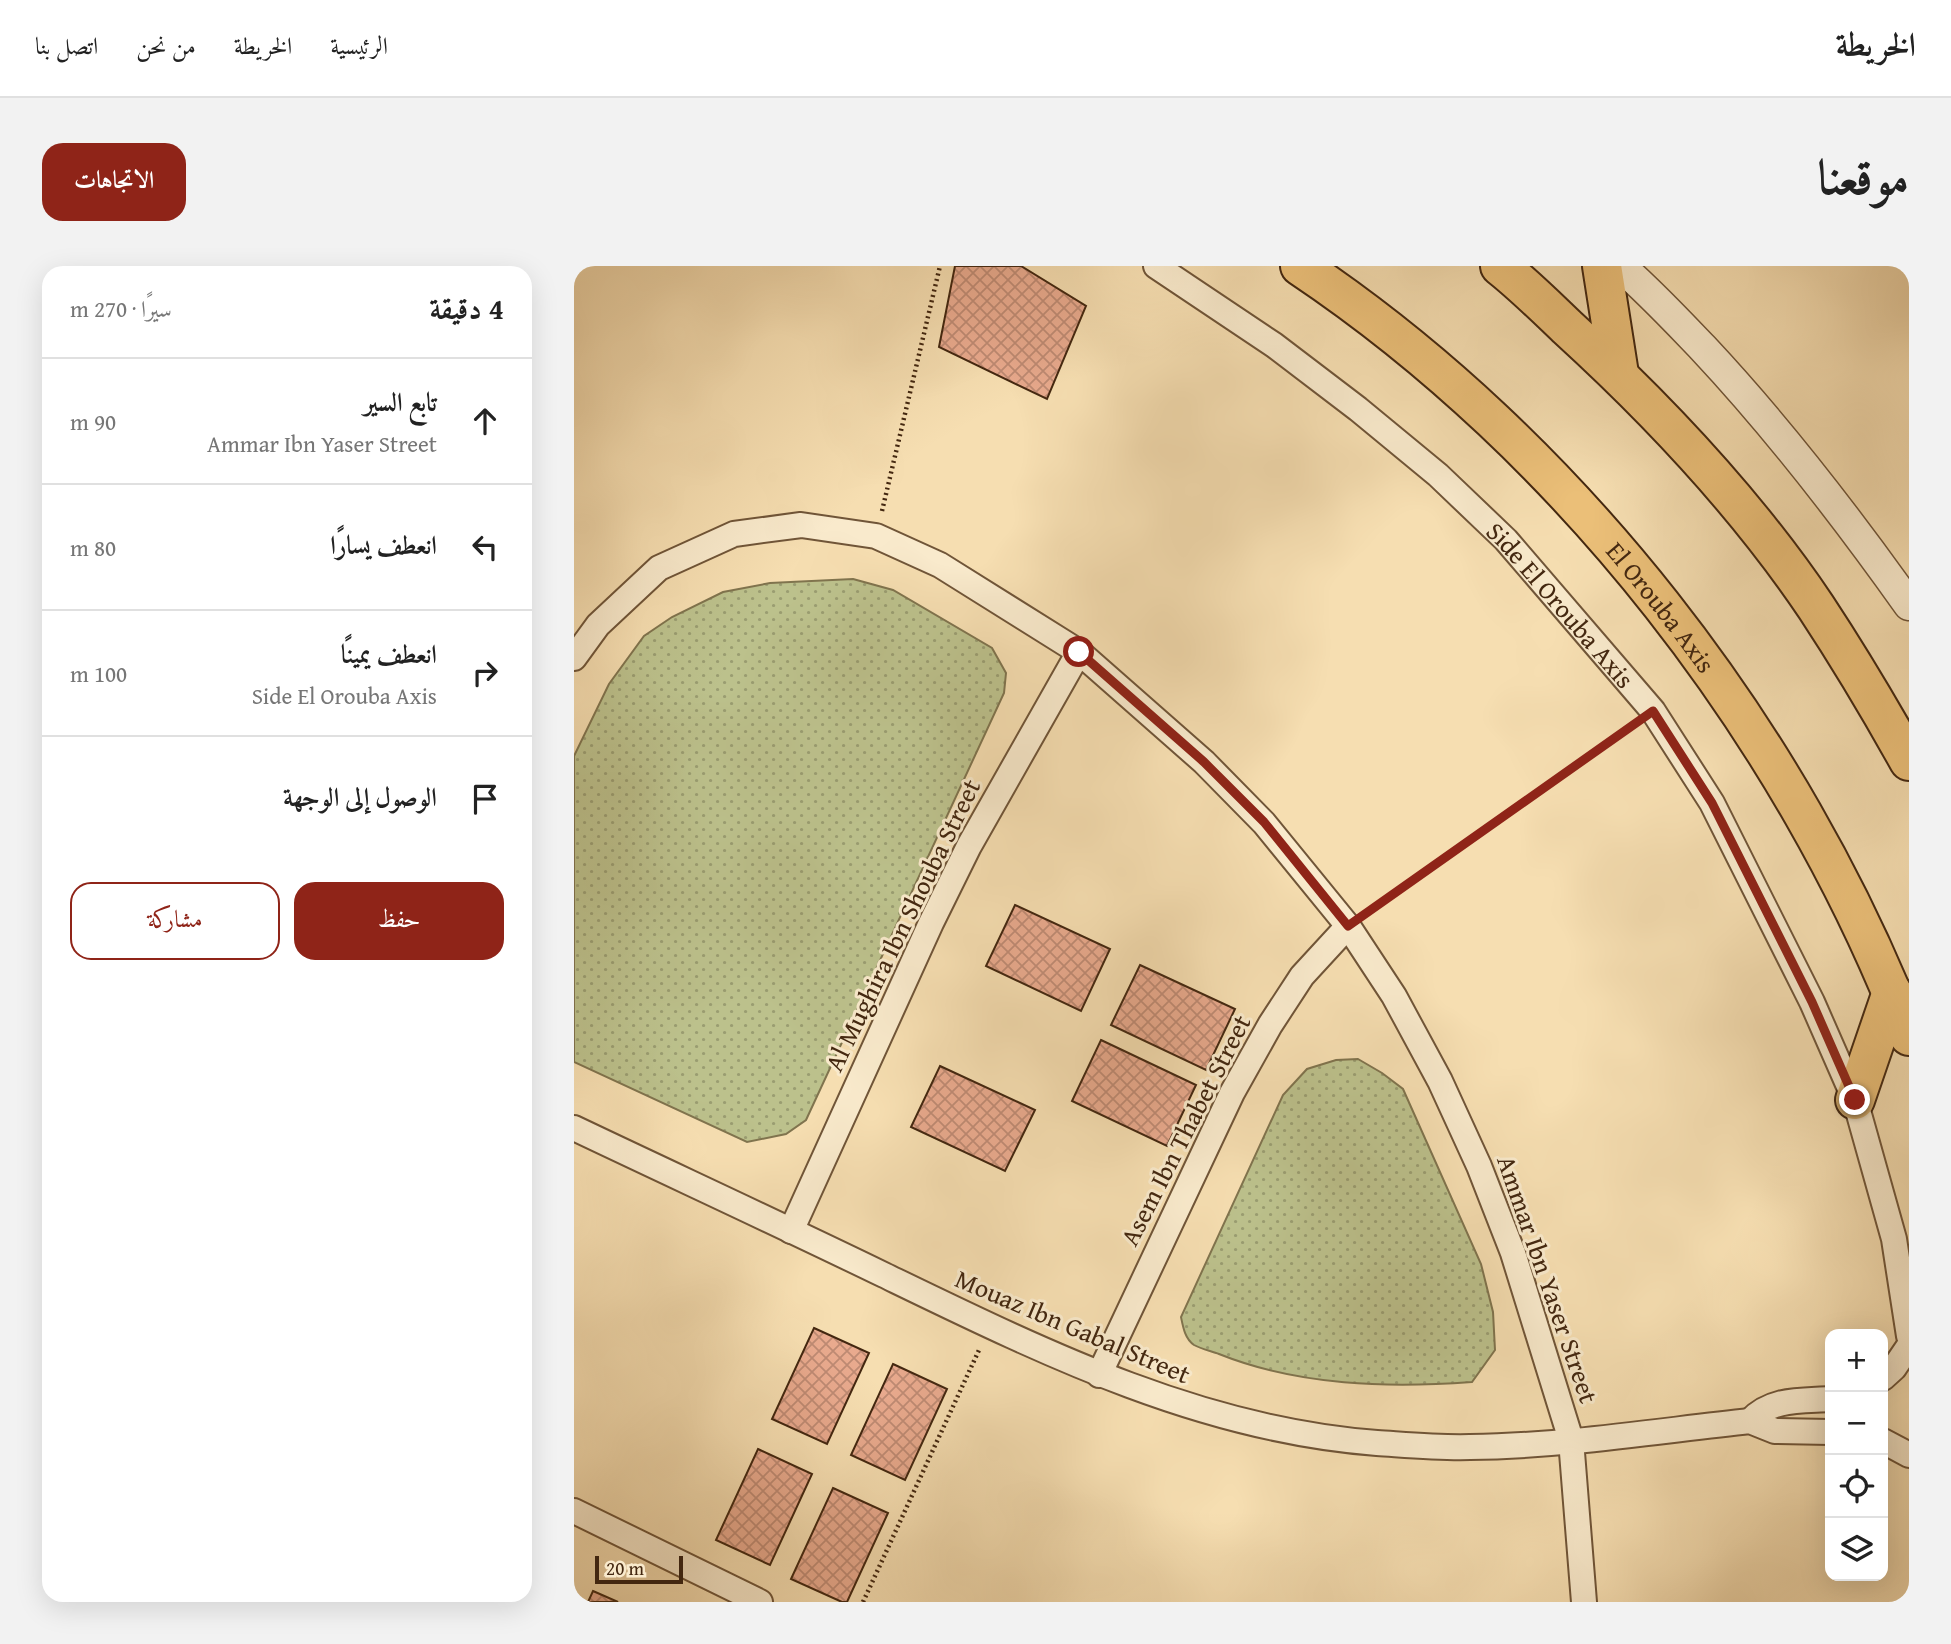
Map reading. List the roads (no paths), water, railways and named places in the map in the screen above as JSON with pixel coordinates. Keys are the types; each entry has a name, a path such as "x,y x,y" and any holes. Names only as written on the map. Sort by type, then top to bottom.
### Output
{"main road":[{"name":"El Orouba Axis","path":"1300,266 1413,350 1499,427 1580,510 1655,597 1724,690 1787,787 1843,888 1892,992 1909,1036"},
{"path":"1500,266 1619,374 1670,426 1746,514 1815,606 1909,761"},
{"path":"1602,266 1619,374"},
{"path":"1855,1100 1892,992"}],"street":[{"name":"Side El Orouba Axis","path":"1156,266 1274,345 1438,475 1506,540 1653,711 1712,803 1812,1002 1855,1100 1894,1239 1909,1336"},
{"path":"1620,266 1649,291 1748,396 1846,516 1909,605"},
{"name":"Ammar Ibn Yaser Street","path":"574,658 598,625 659,568 734,534 801,525 876,536 940,565 1079,652 1204,762 1264,822 1348,926 1395,996 1440,1081 1479,1166 1513,1253 1571,1440 1584,1602"},
{"name":"Al Mughira Ibn Shouba Street","path":"792,1231 931,923 969,846 1079,652"},
{"name":"Asem Ibn Thabet Street","path":"1099,1375 1232,1093 1302,975 1348,926"},
{"name":"Mouaz Ibn Gabal Street","path":"574,1128 990,1326 1099,1375 1191,1408 1279,1429 1374,1443 1470,1447 1571,1440 1750,1421 1775,1431 1825,1432"},
{"path":"1888,1373 1909,1346"},
{"name":"Mouaz Ibn Gabal Street","path":"1750,1421 1776,1403 1825,1399"},
{"path":"1888,1444 1909,1455"},
{"path":"574,1511 760,1602"}]}
